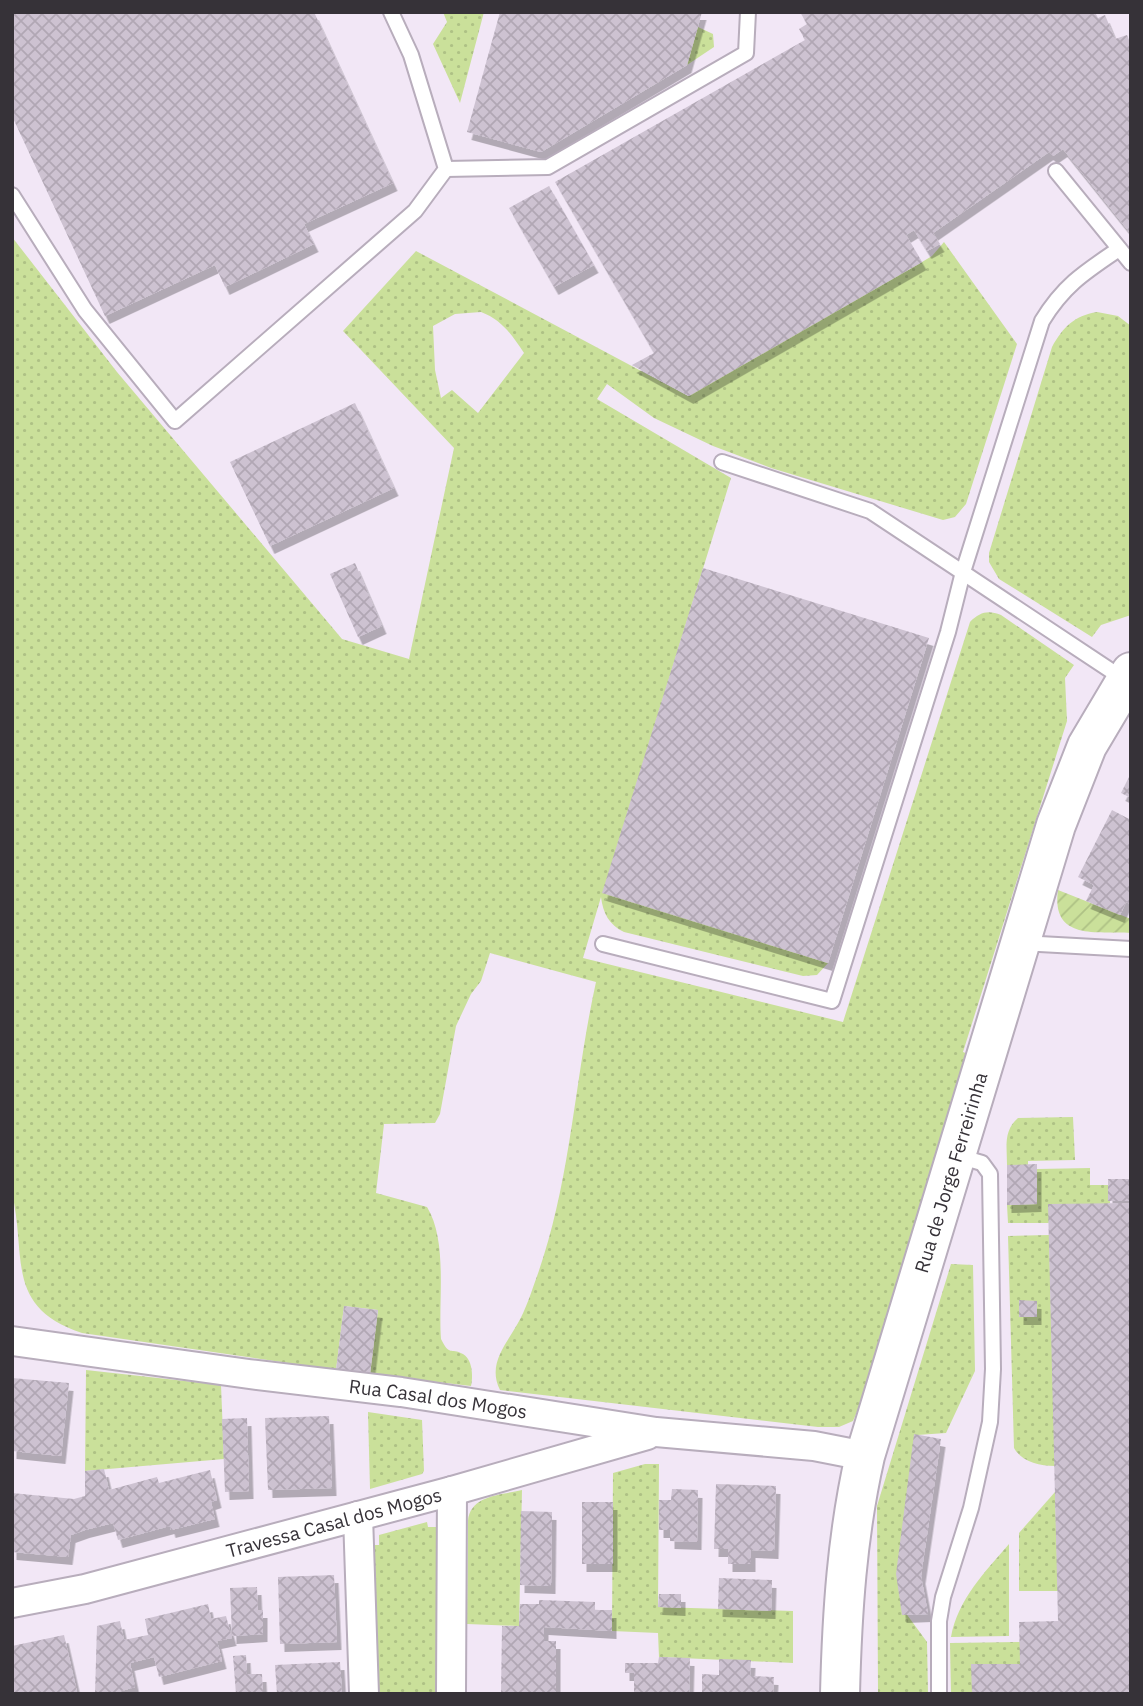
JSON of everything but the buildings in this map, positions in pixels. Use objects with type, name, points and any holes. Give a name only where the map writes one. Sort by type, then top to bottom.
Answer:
[{"type":"street","name":"Rua de Jorge Ferreirinha","points":[[839,1694],[842,1613],[849,1537],[866,1456],[1056,825],[1087,746],[1128,676]]},
{"type":"street","name":"Rua Casal dos Mogos","points":[[12,1341],[401,1392],[656,1432],[814,1446],[866,1456]]},
{"type":"street","name":"Travessa Casal dos Mogos","points":[[12,1603],[85,1589],[452,1491],[656,1432]]},
{"type":"street","points":[[451,1694],[452,1491]]},
{"type":"street","points":[[358,1516],[364,1694]]},
{"type":"lane","points":[[391,12],[411,55],[446,169]]},
{"type":"lane","points":[[446,169],[548,167],[746,53],[748,12]]},
{"type":"lane","points":[[12,195],[85,310],[174,421],[415,211],[446,169]]},
{"type":"lane","points":[[1056,171],[1131,263]]},
{"type":"lane","points":[[603,944],[832,1001],[1042,321],[1073,281],[1119,249]]},
{"type":"lane","points":[[722,462],[870,511],[1128,676]]},
{"type":"lane","points":[[1020,943],[1131,948]]},
{"type":"lane","points":[[939,1694],[939,1631],[943,1597],[984,1460],[990,1422],[993,1369],[990,1174],[982,1163],[956,1156]]},
{"type":"green space","points":[[443,12],[484,12],[460,103],[433,44],[447,22]]},
{"type":"green space","points":[[698,27],[713,34],[714,47],[687,65]]},
{"type":"green space","points":[[12,237],[117,372],[342,639],[409,659],[454,448],[343,331],[416,251],[688,396],[932,256],[944,242],[1017,344],[966,504],[955,517],[943,520],[771,468],[713,446],[654,418],[607,384],[597,399],[731,478],[603,892],[828,963],[817,975],[803,976],[624,932],[608,918],[601,897],[583,958],[843,1022],[970,622],[984,613],[1001,615],[1074,665],[1065,678],[1067,721],[963,1052],[968,1054],[853,1421],[839,1427],[818,1427],[500,1390],[497,1363],[528,1301],[548,1243],[557,1206],[596,982],[490,953],[481,981],[471,994],[456,1026],[440,1114],[435,1123],[384,1124],[376,1193],[427,1207],[434,1221],[440,1253],[441,1339],[448,1350],[459,1352],[469,1360],[471,1386],[370,1374],[378,1310],[344,1306],[336,1370],[82,1333],[57,1322],[40,1309],[30,1294],[23,1277],[12,1193]],"holes":[[[481,312],[506,329],[524,353],[478,413],[452,390],[441,398],[435,370],[433,326],[455,314]]]},
{"type":"green space","points":[[1097,312],[1118,316],[1131,326],[1131,615],[1101,625],[1092,637],[999,579],[989,562],[989,553],[1052,347],[1070,324],[1082,316]]},
{"type":"green space","points":[[1058,890],[1131,919],[1131,933],[1091,932],[1069,925],[1062,918],[1058,906]]},
{"type":"green space","points":[[1073,1117],[1075,1160],[1028,1161],[1028,1165],[1007,1165],[1008,1134],[1018,1118]]},
{"type":"green space","points":[[1090,1168],[1090,1185],[1109,1185],[1110,1203],[1048,1223],[1008,1223],[1007,1205],[1037,1204],[1037,1169]]},
{"type":"green space","points":[[1049,1235],[1055,1466],[1032,1462],[1022,1457],[1014,1448],[1008,1236]]},
{"type":"green space","points":[[951,1264],[973,1265],[975,1371],[946,1433],[917,1435],[905,1612],[927,1642],[928,1694],[878,1694],[877,1506]]},
{"type":"green space","points":[[86,1370],[221,1385],[224,1459],[85,1471]]},
{"type":"green space","points":[[368,1412],[422,1420],[422,1474],[370,1489]]},
{"type":"green space","points":[[645,1464],[659,1464],[658,1607],[793,1611],[793,1663],[659,1657],[658,1633],[612,1631],[613,1473]]},
{"type":"green space","points":[[522,1490],[519,1626],[467,1624],[470,1512],[480,1501]]},
{"type":"green space","points":[[1055,1492],[1058,1591],[1019,1591],[1019,1533]]},
{"type":"green space","points":[[427,1522],[428,1527],[437,1527],[437,1694],[378,1694],[372,1545],[379,1545],[379,1535]]},
{"type":"green space","points":[[1009,1544],[1009,1636],[951,1637],[966,1598]]},
{"type":"green space","points":[[1020,1642],[1020,1664],[972,1664],[972,1694],[951,1694],[950,1643]]}]
